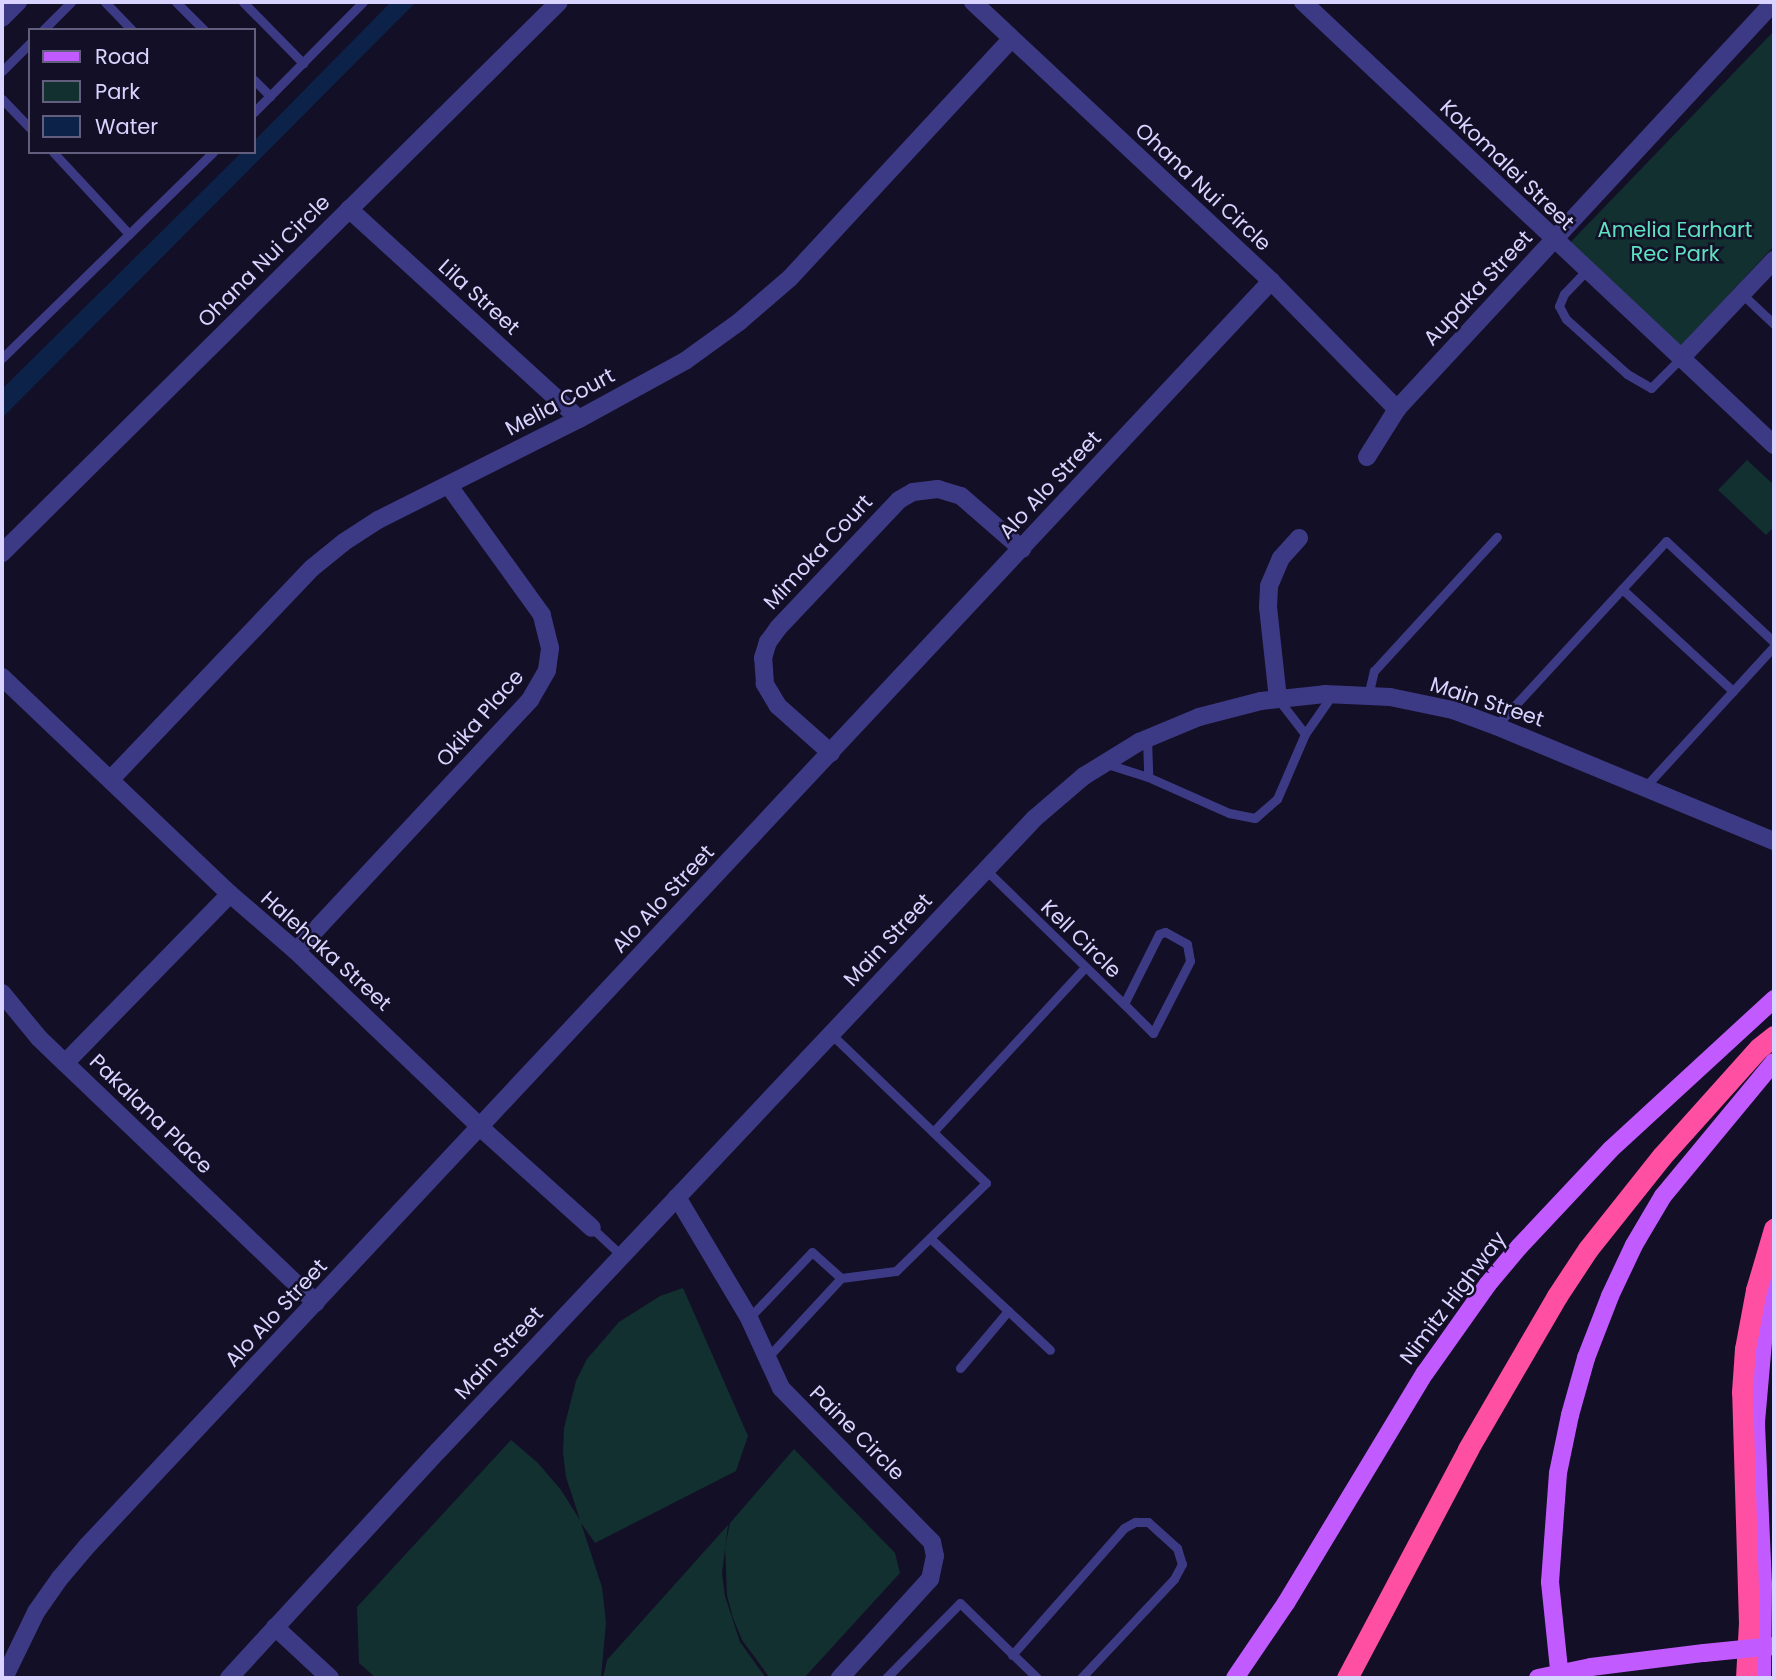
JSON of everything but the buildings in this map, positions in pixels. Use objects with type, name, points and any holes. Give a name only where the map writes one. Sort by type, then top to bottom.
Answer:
[{"type":"highway","points":[[1347,1678],[1468,1449],[1557,1296],[1588,1249],[1662,1156],[1759,1048],[1774,1036]]},
{"type":"highway","points":[[1746,1678],[1749,1623],[1742,1392],[1745,1349],[1756,1290],[1774,1229]]},
{"type":"main road","name":"Nimitz Highway","points":[[1235,1678],[1286,1603],[1425,1373],[1488,1284],[1610,1150],[1774,999]]},
{"type":"main road","points":[[1560,1678],[1550,1582],[1558,1473],[1567,1427],[1586,1358],[1610,1296],[1634,1245],[1663,1196],[1774,1062]]},
{"type":"main road","points":[[1762,1678],[1764,1612],[1756,1422],[1762,1322],[1774,1238]]},
{"type":"main road","points":[[1538,1678],[1591,1667],[1774,1646]]},
{"type":"street","points":[[2,18],[18,2]]},
{"type":"street","name":"Ohana Nui Circle","points":[[2,553],[559,2]]},
{"type":"street","name":"Ohana Nui Circle","points":[[973,2],[1271,281],[1397,409]]},
{"type":"street","name":"Kokomalei Street","points":[[1303,2],[1774,445]]},
{"type":"street","name":"Aupaka Street","points":[[1367,457],[1397,409],[1774,2]]},
{"type":"street","name":"Melia Court","points":[[111,779],[312,568],[344,542],[379,520],[579,419],[685,361],[760,305],[790,278],[1011,39]]},
{"type":"street","name":"Lila Street","points":[[349,209],[579,419]]},
{"type":"street","points":[[1682,357],[1774,260]]},
{"type":"street","name":"Alo Alo Street","points":[[4,1678],[36,1612],[87,1546],[1271,281]]},
{"type":"street","name":"Okika Place","points":[[296,951],[530,700],[547,670],[550,648],[542,615],[449,486]]},
{"type":"street","name":"Mimoka Court","points":[[831,753],[778,706],[768,692],[763,675],[763,658],[768,642],[778,628],[899,500],[913,492],[938,489],[961,496],[1022,549]]},
{"type":"street","points":[[1278,699],[1268,607],[1269,586],[1281,558],[1299,538]]},
{"type":"street","name":"Halehaka Street","points":[[2,677],[229,894],[296,951],[481,1128],[592,1228]]},
{"type":"street","name":"Main Street","points":[[229,1678],[985,869],[1035,818],[1084,776],[1147,739],[1199,717],[1278,699],[1332,695],[1390,697],[1453,710],[1496,726],[1774,841]]},
{"type":"street","name":"Pakalana Place","points":[[229,894],[65,1063],[316,1303]]},
{"type":"street","points":[[2,993],[39,1038],[65,1063]]},
{"type":"street","name":"Paine Circle","points":[[677,1197],[749,1318],[781,1388],[932,1542],[935,1556],[930,1579],[840,1678]]},
{"type":"street","points":[[275,1627],[330,1678]]},
{"type":"lane","points":[[45,28],[71,2]]},
{"type":"lane","points":[[106,2],[130,28]]},
{"type":"lane","points":[[176,2],[202,28]]},
{"type":"lane","points":[[243,2],[303,63]]},
{"type":"lane","points":[[256,110],[363,2]]},
{"type":"lane","points":[[2,71],[28,45]]},
{"type":"lane","points":[[256,82],[270,96]]},
{"type":"lane","points":[[2,99],[28,126]]},
{"type":"lane","points":[[54,154],[130,234]]},
{"type":"lane","points":[[2,358],[211,154]]},
{"type":"lane","points":[[1586,271],[1564,294],[1559,306],[1566,319],[1617,365],[1640,384],[1651,388],[1682,357]]},
{"type":"lane","points":[[1742,294],[1774,324]]},
{"type":"lane","points":[[1368,696],[1374,671],[1497,537]]},
{"type":"lane","points":[[1496,726],[1666,541],[1774,644],[1645,787]]},
{"type":"lane","points":[[1622,589],[1733,691]]},
{"type":"lane","points":[[1105,763],[1148,777],[1229,813],[1255,818],[1277,799],[1305,734],[1332,695]]},
{"type":"lane","points":[[1278,699],[1305,734]]},
{"type":"lane","points":[[1147,739],[1148,777]]},
{"type":"lane","name":"Kell Circle","points":[[985,869],[1153,1033],[1190,961],[1187,944],[1165,932],[1159,934],[1124,1004]]},
{"type":"lane","points":[[933,1132],[1086,967]]},
{"type":"lane","points":[[767,1358],[841,1278],[896,1271],[986,1183],[831,1034]]},
{"type":"lane","name":"Halehaka Street","points":[[592,1228],[622,1256]]},
{"type":"lane","points":[[930,1238],[1050,1350]]},
{"type":"lane","points":[[749,1318],[812,1252],[841,1278]]},
{"type":"lane","points":[[960,1368],[1008,1311]]},
{"type":"lane","points":[[1012,1655],[1124,1528],[1135,1522],[1148,1522],[1177,1548],[1182,1564],[1174,1578],[1081,1678]]},
{"type":"lane","points":[[886,1678],[960,1603],[1037,1678]]},
{"type":"green space","name":"Amelia Earhart Rec Park","points":[[1774,31],[1774,246],[1680,347],[1564,249]]},
{"type":"green space","points":[[1747,460],[1774,485],[1774,527],[1766,535],[1718,490]]},
{"type":"green space","points":[[683,1288],[748,1436],[736,1471],[595,1543],[581,1523],[602,1587],[606,1622],[601,1678],[376,1678],[359,1663],[357,1607],[511,1440],[538,1463],[561,1490],[580,1520],[566,1477],[563,1452],[564,1428],[576,1381],[587,1359],[619,1322],[660,1296]]},
{"type":"green space","points":[[794,1449],[895,1553],[900,1573],[804,1678],[770,1678],[742,1640],[733,1618],[727,1595],[725,1547],[730,1523]]},
{"type":"green space","points":[[728,1525],[722,1573],[725,1596],[740,1642],[766,1678],[603,1678],[607,1660]]},
{"type":"water","points":[[391,2],[416,2],[2,418],[2,389],[240,154],[256,154],[256,139]]}]
